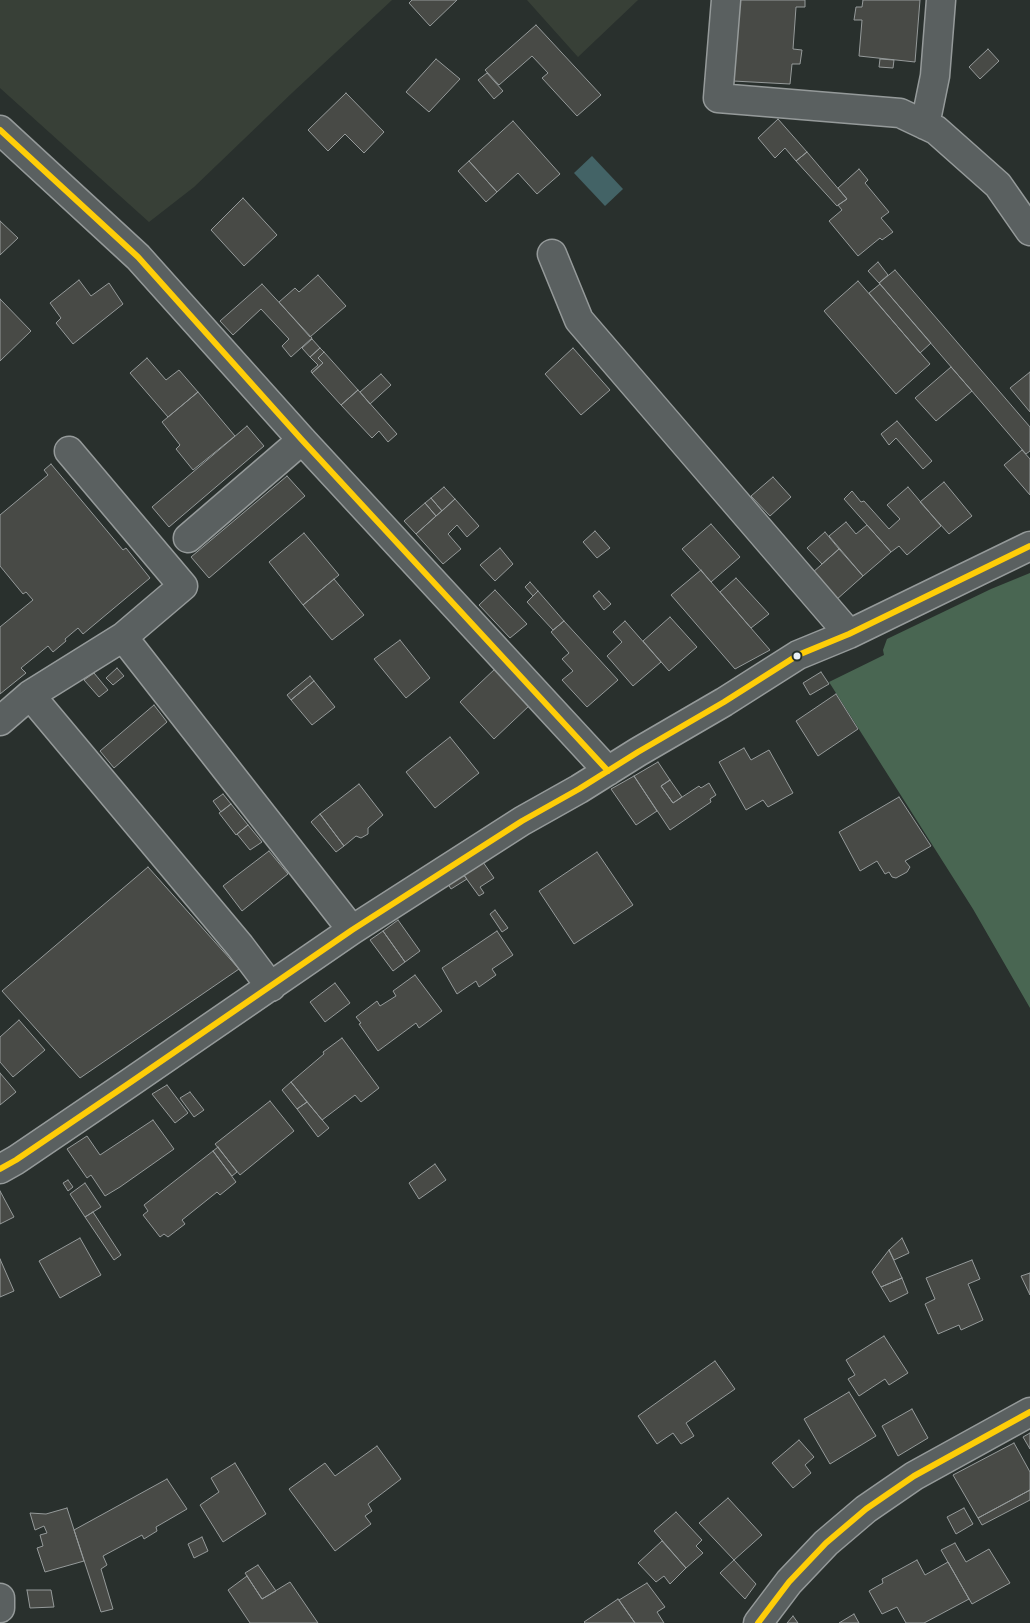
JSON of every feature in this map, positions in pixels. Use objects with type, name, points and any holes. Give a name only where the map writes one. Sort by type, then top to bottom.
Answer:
[{"type":"street","points":[[726,0],[718,98],[900,113],[936,130],[998,186],[1030,231]]},
{"type":"street","points":[[925,125],[935,76],[941,0]]},
{"type":"street","points":[[0,130],[138,257],[302,440],[608,771]]},
{"type":"street","points":[[552,254],[579,320],[849,634]]},
{"type":"street","points":[[188,538],[302,440]]},
{"type":"street","points":[[0,721],[30,695],[123,637],[183,586],[69,451]]},
{"type":"street","points":[[0,1169],[120,1090],[352,930],[522,821],[724,702],[798,655],[849,634],[1030,546]]},
{"type":"street","points":[[123,637],[352,930]]},
{"type":"street","points":[[30,695],[240,946],[271,987]]},
{"type":"street","points":[[758,1623],[789,1582],[826,1543],[866,1509],[914,1476],[1030,1412]]},
{"type":"street","points":[[0,1598],[0,1608]]},
{"type":"shaded area","points":[[0,0],[392,0],[194,187],[149,222],[0,88]]},
{"type":"shaded area","points":[[527,0],[638,0],[578,57]]},
{"type":"green space","points":[[1030,573],[1030,1008],[973,909],[829,682],[884,655],[883,650],[887,639],[991,589]]},
{"type":"water","points":[[592,156],[623,189],[605,206],[574,173]]},
{"type":"building","points":[[412,0],[457,0],[430,26],[409,3]]},
{"type":"building","points":[[738,0],[805,0],[805,7],[796,7],[793,49],[802,50],[800,64],[792,64],[790,84],[733,81]]},
{"type":"building","points":[[863,0],[920,0],[915,62],[859,56],[862,20],[854,20],[856,7],[862,7]]},
{"type":"building","points":[[536,25],[601,95],[577,116],[542,78],[548,73],[532,56],[499,85],[485,70]]},
{"type":"building","points":[[988,49],[999,61],[980,79],[969,67]]},
{"type":"building","points":[[436,59],[460,79],[429,112],[406,92]]},
{"type":"building","points":[[880,59],[894,60],[893,68],[879,67]]},
{"type":"building","points":[[487,73],[503,91],[494,99],[478,80]]},
{"type":"building","points":[[346,93],[384,132],[364,153],[345,134],[328,151],[308,130]]},
{"type":"building","points":[[778,119],[807,152],[796,161],[785,148],[775,158],[758,138]]},
{"type":"building","points":[[513,121],[560,174],[537,194],[518,173],[497,192],[469,161]]},
{"type":"building","points":[[807,152],[847,199],[837,206],[796,161]]},
{"type":"building","points":[[469,161],[497,192],[486,202],[458,171]]},
{"type":"building","points":[[859,169],[868,180],[865,183],[889,212],[881,218],[893,232],[882,240],[880,238],[858,256],[829,221],[842,210],[838,205],[847,199],[838,188]]},
{"type":"building","points":[[243,198],[277,235],[244,266],[211,230]]},
{"type":"building","points":[[0,221],[18,238],[0,255]]},
{"type":"building","points":[[878,262],[888,275],[879,283],[868,271]]},
{"type":"building","points":[[895,270],[1030,427],[1030,451],[1026,454],[879,283]]},
{"type":"building","points":[[318,275],[346,306],[310,337],[279,302],[295,288],[299,292]]},
{"type":"building","points":[[79,280],[91,296],[109,283],[123,304],[73,344],[56,323],[61,318],[50,303]]},
{"type":"building","points":[[858,281],[930,364],[896,394],[824,311]]},
{"type":"building","points":[[262,284],[312,338],[291,357],[282,346],[289,339],[261,309],[233,335],[220,321]]},
{"type":"building","points":[[880,284],[931,343],[920,353],[869,293]]},
{"type":"building","points":[[0,299],[31,331],[0,361]]},
{"type":"building","points":[[312,339],[320,348],[310,357],[302,348]]},
{"type":"building","points":[[320,348],[324,352],[318,358],[323,363],[312,373],[311,371],[318,365],[310,357]]},
{"type":"building","points":[[573,348],[610,390],[581,415],[545,374]]},
{"type":"building","points":[[324,352],[358,390],[341,405],[312,373],[323,363],[318,358]]},
{"type":"building","points":[[147,358],[166,380],[179,370],[198,392],[168,417],[130,373]]},
{"type":"building","points":[[951,367],[972,391],[936,421],[915,398]]},
{"type":"building","points":[[1030,372],[1030,412],[1010,388]]},
{"type":"building","points":[[381,374],[391,385],[370,404],[360,392]]},
{"type":"building","points":[[358,390],[397,434],[388,442],[379,431],[372,438],[341,405]]},
{"type":"building","points":[[198,392],[235,436],[193,470],[176,449],[180,445],[162,422]]},
{"type":"building","points":[[897,421],[932,461],[923,469],[896,438],[889,445],[881,434]]},
{"type":"building","points":[[247,426],[264,446],[169,527],[152,507]]},
{"type":"building","points":[[1022,450],[1030,459],[1030,495],[1004,465]]},
{"type":"building","points":[[51,464],[123,550],[126,548],[150,578],[83,634],[78,628],[53,652],[48,646],[21,668],[26,673],[0,694],[0,627],[33,600],[26,592],[23,594],[0,566],[0,515],[48,475],[44,470]]},
{"type":"building","points":[[287,476],[305,496],[209,578],[191,557]]},
{"type":"building","points":[[773,477],[791,497],[770,516],[751,496]]},
{"type":"building","points":[[944,482],[972,516],[949,534],[920,502]]},
{"type":"building","points":[[444,487],[455,499],[442,511],[431,498]]},
{"type":"building","points":[[908,487],[941,526],[907,555],[899,546],[891,552],[844,499],[852,491],[861,502],[864,501],[889,529],[900,519],[887,505]]},
{"type":"building","points":[[431,498],[442,511],[436,516],[425,503]]},
{"type":"building","points":[[455,499],[479,526],[467,537],[457,525],[448,534],[461,549],[443,564],[416,534]]},
{"type":"building","points":[[425,503],[436,516],[416,534],[404,521]]},
{"type":"building","points":[[846,522],[856,534],[867,525],[891,552],[863,576],[829,536]]},
{"type":"building","points":[[711,524],[740,557],[711,582],[682,549]]},
{"type":"building","points":[[595,531],[610,548],[597,558],[583,542]]},
{"type":"building","points":[[825,532],[839,549],[822,564],[807,548]]},
{"type":"building","points":[[304,533],[339,575],[303,605],[269,562]]},
{"type":"building","points":[[500,548],[513,564],[495,581],[480,565]]},
{"type":"building","points":[[839,549],[863,576],[836,600],[812,573]]},
{"type":"building","points":[[701,570],[770,650],[735,669],[671,595]]},
{"type":"building","points":[[736,578],[769,614],[751,628],[720,592]]},
{"type":"building","points":[[334,579],[364,615],[332,640],[303,605]]},
{"type":"building","points":[[530,582],[538,591],[533,596],[525,587]]},
{"type":"building","points":[[495,590],[527,624],[510,638],[479,605]]},
{"type":"building","points":[[538,591],[564,621],[553,630],[527,602]]},
{"type":"building","points":[[599,591],[611,604],[604,610],[593,596]]},
{"type":"building","points":[[670,617],[697,647],[669,671],[643,641]]},
{"type":"building","points":[[564,621],[618,680],[587,707],[562,680],[573,671],[562,659],[569,653],[551,632]]},
{"type":"building","points":[[625,621],[661,662],[633,686],[607,656],[622,642],[613,632]]},
{"type":"building","points":[[400,640],[430,678],[406,698],[374,659]]},
{"type":"building","points":[[117,668],[124,676],[113,685],[106,678]]},
{"type":"building","points":[[496,668],[530,705],[494,739],[460,702]]},
{"type":"building","points":[[821,672],[829,684],[810,695],[803,683]]},
{"type":"building","points":[[94,673],[108,690],[99,697],[84,680]]},
{"type":"building","points":[[310,676],[314,681],[291,700],[287,695]]},
{"type":"building","points":[[314,681],[335,707],[312,725],[291,700]]},
{"type":"building","points":[[836,694],[858,729],[818,756],[796,721]]},
{"type":"building","points":[[154,705],[167,722],[114,768],[100,751]]},
{"type":"building","points":[[450,737],[479,773],[435,808],[406,772]]},
{"type":"building","points":[[744,748],[751,760],[769,750],[793,793],[768,807],[763,800],[746,810],[719,762]]},
{"type":"building","points":[[658,762],[670,780],[661,786],[673,803],[699,786],[701,788],[709,783],[716,795],[710,799],[711,802],[670,830],[634,776]]},
{"type":"building","points":[[634,776],[657,811],[636,825],[611,789]]},
{"type":"building","points":[[670,780],[682,797],[673,803],[661,786]]},
{"type":"building","points":[[359,784],[383,815],[368,828],[368,834],[361,838],[356,836],[344,846],[320,814]]},
{"type":"building","points":[[223,794],[231,804],[221,812],[213,801]]},
{"type":"building","points":[[899,797],[931,846],[905,861],[910,867],[907,872],[896,878],[892,877],[889,872],[885,874],[877,861],[860,871],[839,832]]},
{"type":"building","points":[[231,804],[248,825],[236,835],[219,813]]},
{"type":"building","points":[[320,814],[344,846],[336,852],[311,822]]},
{"type":"building","points":[[248,825],[262,842],[250,850],[237,834]]},
{"type":"building","points":[[269,851],[288,874],[242,911],[223,886]]},
{"type":"building","points":[[597,852],[633,905],[574,944],[539,891]]},
{"type":"building","points":[[483,862],[494,878],[480,887],[484,893],[479,896],[463,874]]},
{"type":"building","points":[[148,867],[239,969],[80,1078],[2,991]]},
{"type":"building","points":[[463,874],[467,879],[451,889],[448,884]]},
{"type":"building","points":[[495,910],[508,928],[502,932],[490,914]]},
{"type":"building","points":[[398,920],[420,951],[405,962],[383,931]]},
{"type":"building","points":[[383,931],[405,962],[393,971],[370,940]]},
{"type":"building","points":[[497,931],[513,955],[492,969],[496,975],[479,987],[476,981],[457,994],[442,968]]},
{"type":"building","points":[[415,975],[442,1011],[419,1028],[416,1023],[378,1051],[356,1017],[377,1001],[380,1006],[396,996],[393,991]]},
{"type":"building","points":[[335,983],[350,1003],[325,1022],[310,1002]]},
{"type":"building","points":[[19,1020],[45,1050],[13,1077],[0,1062],[0,1037]]},
{"type":"building","points":[[342,1038],[379,1088],[361,1102],[355,1095],[322,1120],[291,1082],[324,1054],[323,1052]]},
{"type":"building","points":[[0,1073],[16,1092],[0,1105]]},
{"type":"building","points":[[291,1082],[307,1102],[297,1109],[282,1090]]},
{"type":"building","points":[[167,1085],[188,1113],[175,1123],[152,1094]]},
{"type":"building","points":[[190,1092],[204,1110],[194,1117],[180,1098]]},
{"type":"building","points":[[270,1101],[294,1131],[240,1175],[215,1144]]},
{"type":"building","points":[[307,1102],[329,1128],[318,1137],[297,1109]]},
{"type":"building","points":[[153,1120],[174,1149],[105,1196],[91,1175],[87,1178],[67,1149],[87,1136],[100,1155]]},
{"type":"building","points":[[218,1147],[237,1172],[232,1176],[213,1151]]},
{"type":"building","points":[[213,1151],[236,1182],[220,1195],[217,1192],[182,1220],[185,1224],[168,1237],[164,1234],[160,1237],[143,1215],[148,1211],[144,1205]]},
{"type":"building","points":[[435,1164],[446,1180],[419,1199],[409,1183]]},
{"type":"building","points":[[68,1180],[73,1187],[68,1191],[63,1183]]},
{"type":"building","points":[[85,1183],[101,1207],[85,1217],[70,1194]]},
{"type":"building","points":[[0,1191],[14,1217],[0,1224]]},
{"type":"building","points":[[93,1212],[121,1255],[114,1260],[85,1217]]},
{"type":"building","points":[[80,1238],[101,1275],[60,1298],[39,1261]]},
{"type":"building","points":[[902,1238],[909,1253],[894,1260],[889,1250]]},
{"type":"building","points":[[889,1250],[902,1278],[881,1287],[872,1272]]},
{"type":"building","points":[[0,1259],[14,1291],[0,1297]]},
{"type":"building","points":[[972,1260],[980,1279],[968,1284],[983,1320],[961,1330],[959,1325],[938,1334],[925,1304],[935,1299],[926,1278]]},
{"type":"building","points":[[1030,1273],[1030,1295],[1021,1276]]},
{"type":"building","points":[[902,1278],[908,1293],[890,1302],[881,1287]]},
{"type":"building","points":[[884,1336],[908,1373],[889,1385],[885,1379],[859,1396],[848,1379],[855,1375],[846,1360]]},
{"type":"building","points":[[715,1361],[735,1389],[686,1423],[694,1436],[681,1444],[673,1433],[657,1444],[638,1416]]},
{"type":"building","points":[[849,1392],[876,1436],[830,1464],[804,1419]]},
{"type":"building","points":[[912,1409],[928,1438],[898,1456],[882,1426]]},
{"type":"building","points":[[1030,1433],[1030,1449],[1023,1437]]},
{"type":"building","points":[[799,1440],[814,1457],[805,1465],[811,1473],[793,1488],[772,1463]]},
{"type":"building","points":[[1014,1443],[1030,1472],[1030,1490],[978,1518],[953,1475]]},
{"type":"building","points":[[377,1446],[401,1479],[368,1504],[372,1511],[365,1516],[371,1524],[335,1551],[289,1489],[325,1463],[335,1476]]},
{"type":"building","points":[[235,1463],[266,1514],[223,1542],[200,1505],[219,1492],[211,1478]]},
{"type":"building","points":[[167,1479],[187,1509],[156,1527],[157,1531],[144,1539],[142,1535],[103,1556],[107,1565],[101,1569],[113,1609],[101,1612],[74,1530]]},
{"type":"building","points":[[1030,1490],[1030,1500],[982,1525],[978,1518]]},
{"type":"building","points":[[728,1498],[762,1535],[734,1560],[699,1523]]},
{"type":"building","points":[[67,1508],[84,1561],[45,1572],[37,1548],[43,1546],[40,1535],[47,1533],[44,1526],[35,1530],[30,1513],[46,1514]]},
{"type":"building","points":[[964,1508],[973,1524],[956,1534],[947,1517]]},
{"type":"building","points":[[676,1512],[702,1540],[696,1546],[703,1553],[686,1568],[654,1531]]},
{"type":"building","points":[[202,1537],[208,1551],[194,1558],[188,1544]]},
{"type":"building","points":[[662,1541],[686,1568],[670,1584],[664,1576],[656,1582],[638,1563]]},
{"type":"building","points":[[955,1543],[966,1562],[989,1549],[1010,1583],[972,1604],[941,1550]]},
{"type":"building","points":[[734,1560],[756,1584],[745,1599],[720,1573]]},
{"type":"building","points":[[917,1560],[925,1575],[948,1562],[969,1599],[924,1623],[906,1623],[897,1607],[882,1614],[869,1591],[883,1583],[882,1579]]},
{"type":"building","points":[[258,1565],[276,1591],[262,1599],[245,1573]]},
{"type":"building","points":[[247,1576],[262,1599],[290,1582],[318,1623],[250,1623],[228,1590]]},
{"type":"building","points":[[647,1583],[665,1607],[657,1612],[664,1623],[635,1623],[619,1600]]},
{"type":"building","points":[[27,1590],[51,1590],[54,1607],[30,1608]]},
{"type":"building","points":[[618,1599],[635,1623],[584,1622]]},
{"type":"building","points":[[854,1614],[859,1623],[839,1623]]},
{"type":"building","points":[[793,1616],[798,1623],[787,1623]]},
{"type":"transit line","points":[[0,130],[138,257],[302,440],[608,771]]},
{"type":"transit line","points":[[0,1169],[128,1084],[352,930],[522,821],[724,702],[798,655],[849,634],[1030,546]]},
{"type":"transit line","points":[[758,1623],[789,1582],[826,1543],[866,1509],[914,1476],[1030,1412]]}]
